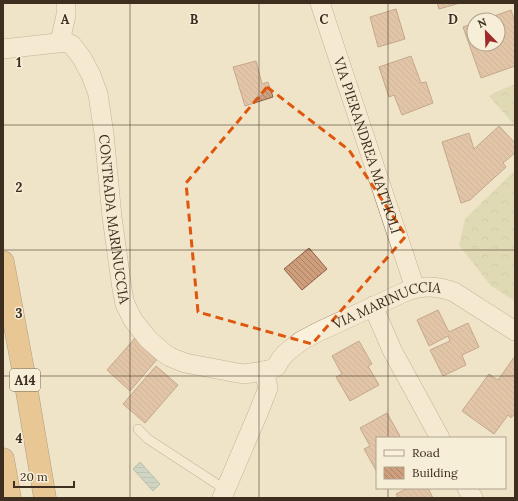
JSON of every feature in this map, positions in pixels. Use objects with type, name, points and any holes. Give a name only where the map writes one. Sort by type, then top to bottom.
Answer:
[{"type":"highway","name":"A14","points":[[3,262],[24,372],[45,498]]},
{"type":"highway","points":[[3,459],[10,498]]},
{"type":"street","points":[[3,49],[60,42],[66,15],[66,3]]},
{"type":"street","name":"VIA PIERANDREA MATTIOLI","points":[[320,3],[415,288]]},
{"type":"street","name":"CONTRADA MARINUCCIA","points":[[60,42],[66,42],[77,50],[87,67],[98,94],[122,289],[125,304],[133,320],[148,339],[164,353],[177,360],[185,363],[244,374],[264,371]]},
{"type":"street","name":"VIA MARINUCCIA","points":[[264,371],[277,366],[286,353],[301,341],[373,306],[415,288],[431,286],[454,292],[515,331]]},
{"type":"street","points":[[373,306],[392,350],[439,437]]},
{"type":"street","points":[[224,494],[268,388],[264,371]]},
{"type":"street","points":[[468,489],[473,498]]},
{"type":"lane","points":[[138,428],[148,439],[224,494]]},
{"type":"highlighted area","points":[[267,87],[349,150],[406,236],[312,344],[198,312],[186,183]]},
{"type":"green space","points":[[515,84],[515,126],[489,96]]},
{"type":"green space","points":[[515,170],[515,301],[491,286],[459,245],[465,219]]},
{"type":"water","points":[[140,462],[160,484],[153,491],[133,469]]},
{"type":"building","points":[[437,3],[460,3],[439,9]]},
{"type":"building","points":[[396,9],[405,39],[378,47],[370,17]]},
{"type":"building","points":[[511,10],[515,22],[515,66],[481,78],[472,52],[506,52],[505,12]]},
{"type":"building","points":[[466,26],[466,36],[463,27]]},
{"type":"building","points":[[411,56],[421,83],[426,82],[433,103],[402,115],[394,95],[389,97],[379,67]]},
{"type":"building","points":[[256,61],[262,84],[268,82],[273,97],[245,106],[233,67]]},
{"type":"building","points":[[499,126],[515,143],[515,153],[503,163],[506,167],[470,200],[461,203],[442,142],[469,133],[474,149]]},
{"type":"building","points":[[309,248],[327,269],[302,290],[284,269]]},
{"type":"building","points":[[438,310],[449,332],[468,323],[479,347],[462,355],[466,365],[443,376],[430,350],[450,341],[448,336],[429,346],[417,320]]},
{"type":"building","points":[[136,337],[159,357],[130,391],[107,370]]},
{"type":"building","points":[[359,341],[372,364],[368,366],[379,385],[350,401],[336,377],[342,374],[332,356]]},
{"type":"building","points":[[515,356],[515,413],[511,418],[508,415],[494,434],[462,411],[489,374],[498,380]]},
{"type":"building","points":[[156,366],[178,385],[145,423],[123,404]]},
{"type":"building","points":[[387,413],[400,436],[376,437],[376,470],[364,449],[370,446],[360,428]]},
{"type":"building","points":[[406,489],[428,489],[433,498],[398,498],[396,494]]}]
